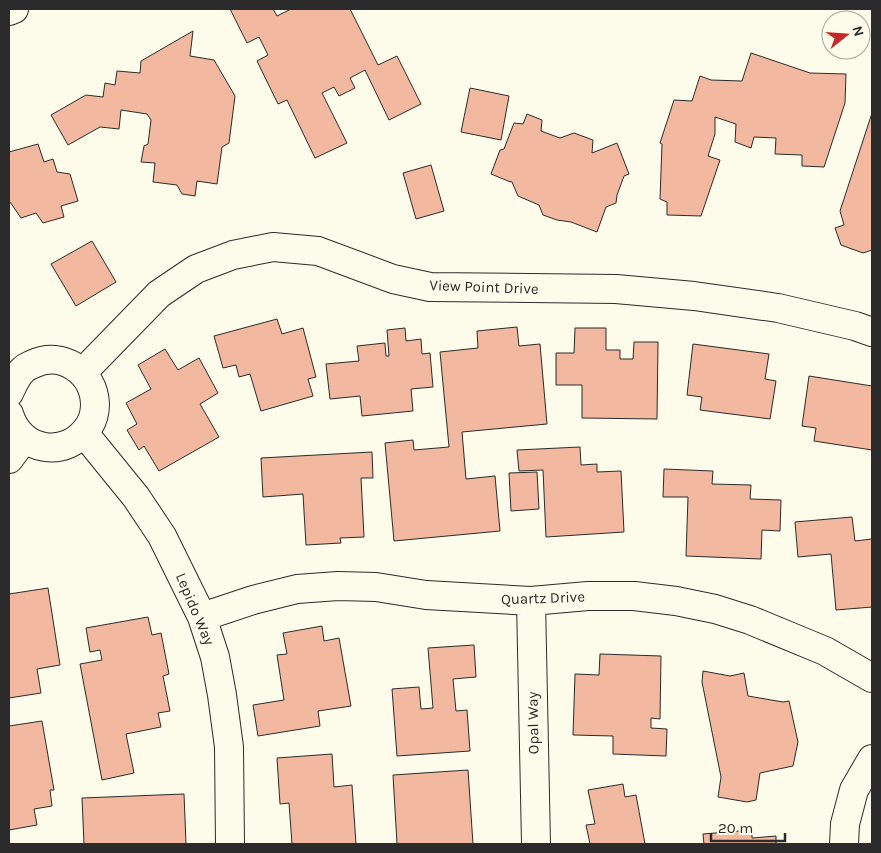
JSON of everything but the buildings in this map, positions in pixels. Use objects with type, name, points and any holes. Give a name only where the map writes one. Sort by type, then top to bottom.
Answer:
[{"type":"street","points":[[9,11],[14,9]]},
{"type":"street","name":"View Point Drive","points":[[82,372],[158,294],[196,269],[233,255],[273,246],[318,251],[393,279],[430,287],[616,290],[694,296],[778,308],[855,326],[872,332]]},
{"type":"street","points":[[9,414],[16,449],[38,446],[53,448],[68,445],[84,433],[92,420],[95,405],[93,390],[82,372],[70,364],[55,360],[40,361],[24,368],[11,379]]},
{"type":"street","name":"Lepido Way","points":[[84,433],[136,498],[162,536],[202,617],[214,656],[229,747],[230,844]]},
{"type":"street","name":"Quartz Drive","points":[[202,617],[253,600],[297,589],[338,586],[376,587],[426,595],[531,601],[588,596],[634,596],[676,601],[714,609],[750,620],[825,651],[872,678]]},
{"type":"street","name":"Opal Way","points":[[531,601],[536,844]]},
{"type":"street","points":[[844,844],[845,824],[854,790],[872,760]]}]
